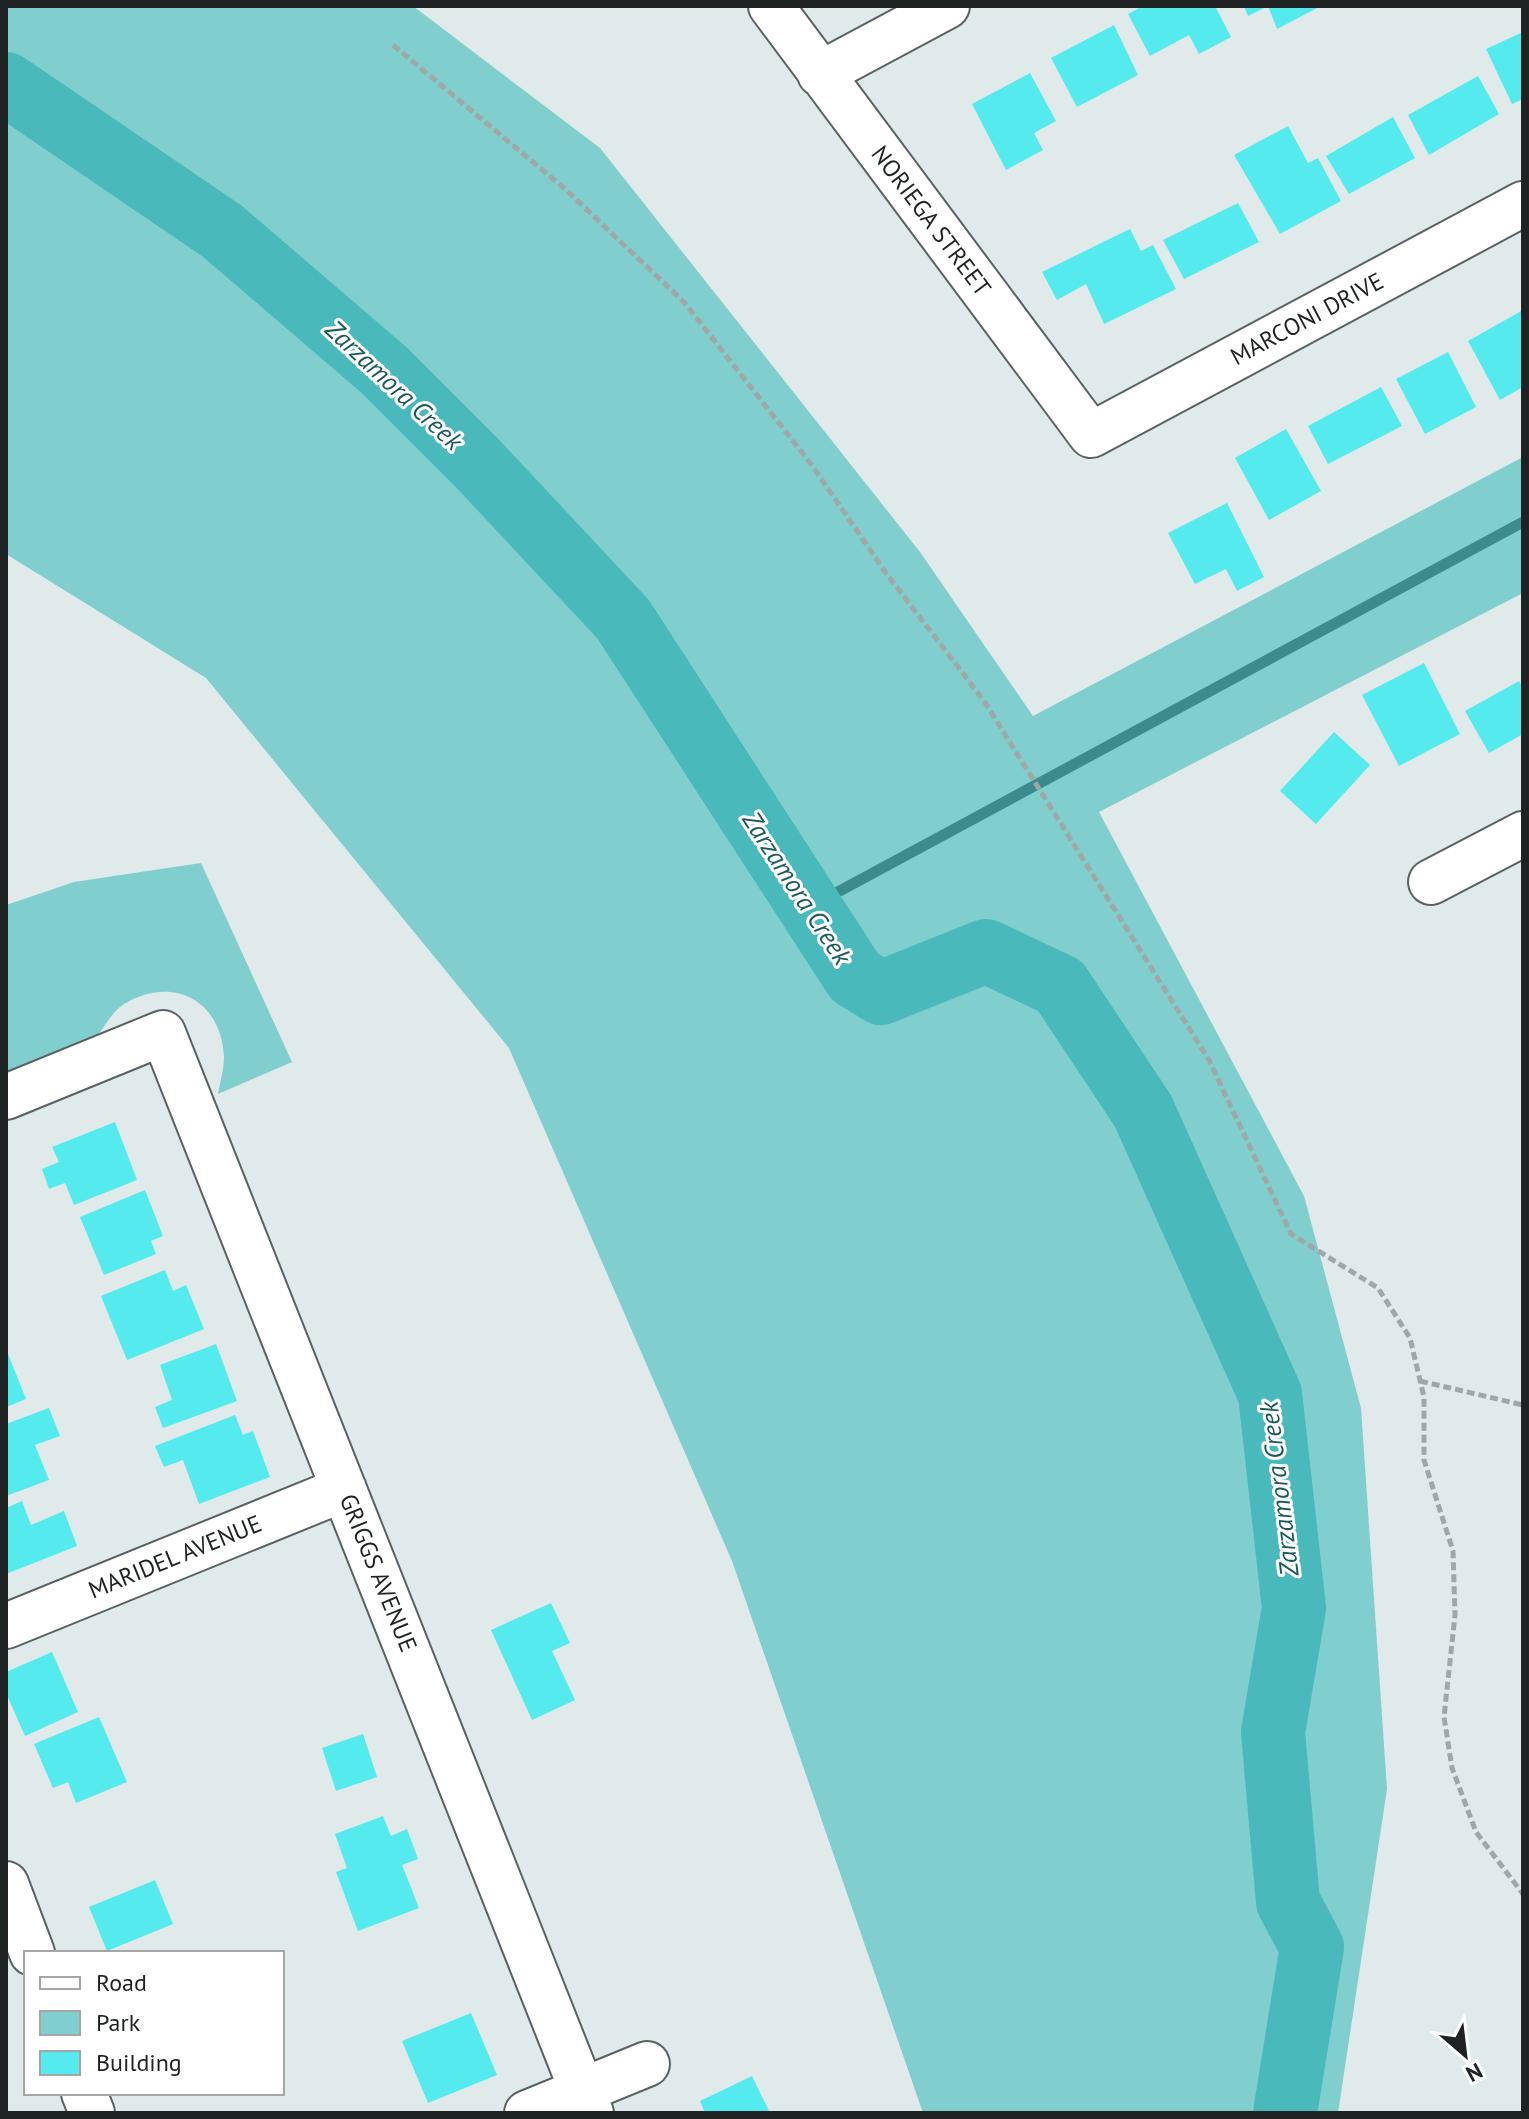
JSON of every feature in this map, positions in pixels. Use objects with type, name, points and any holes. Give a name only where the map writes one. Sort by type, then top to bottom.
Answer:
[{"type":"street","name":"NORIEGA STREET","points":[[771,6],[1091,435]]},
{"type":"street","points":[[820,74],[947,6]]},
{"type":"street","name":"MARCONI DRIVE","points":[[1091,435],[1523,204]]},
{"type":"street","points":[[1431,882],[1523,834]]},
{"type":"street","name":"GRIGGS AVENUE","points":[[6,1097],[163,1033],[587,2102]]},
{"type":"street","name":"MARIDEL AVENUE","points":[[6,1626],[344,1489]]},
{"type":"street","points":[[6,1884],[31,1951]]},
{"type":"street","points":[[527,2113],[587,2102],[647,2064]]},
{"type":"path","points":[[393,45],[564,188],[684,302],[811,464],[886,573],[984,701],[1209,1060],[1291,1234],[1378,1288],[1410,1338],[1420,1381],[1424,1460],[1453,1551],[1455,1615],[1444,1717],[1452,1768],[1476,1832],[1523,1894]]},
{"type":"path","points":[[1420,1381],[1523,1405]]},
{"type":"green space","points":[[6,6],[413,6],[600,148],[920,552],[1033,716],[1523,457],[1523,593],[1099,812],[1304,1196],[1361,1408],[1387,1789],[1338,2113],[923,2113],[732,1561],[509,1048],[206,678],[6,554]]},
{"type":"green space","points":[[201,863],[292,1062],[218,1094],[224,1057],[214,1020],[204,1007],[191,998],[159,992],[124,1004],[87,1045],[6,1078],[6,905],[74,882]]},
{"type":"building","points":[[1143,6],[1215,6],[1231,37],[1199,54],[1189,35],[1150,56],[1128,14]]},
{"type":"building","points":[[1244,6],[1268,6],[1248,16]]},
{"type":"building","points":[[1268,6],[1321,6],[1277,29]]},
{"type":"building","points":[[1114,25],[1138,75],[1077,107],[1051,58]]},
{"type":"building","points":[[1523,32],[1523,99],[1512,104],[1486,49]]},
{"type":"building","points":[[1030,73],[1056,121],[1034,133],[1043,150],[1006,170],[972,104]]},
{"type":"building","points":[[1478,76],[1499,114],[1429,155],[1408,115]]},
{"type":"building","points":[[1393,117],[1415,158],[1349,194],[1326,156]]},
{"type":"building","points":[[1288,126],[1308,163],[1318,158],[1341,201],[1280,234],[1234,155]]},
{"type":"building","points":[[1238,203],[1259,242],[1184,279],[1163,240]]},
{"type":"building","points":[[1130,229],[1141,251],[1153,245],[1176,289],[1104,324],[1086,284],[1057,300],[1042,272]]},
{"type":"building","points":[[1523,310],[1523,387],[1500,400],[1468,341]]},
{"type":"building","points":[[1448,352],[1476,407],[1425,434],[1396,379]]},
{"type":"building","points":[[1381,387],[1402,426],[1328,464],[1308,426]]},
{"type":"building","points":[[1286,429],[1321,491],[1269,520],[1235,458]]},
{"type":"building","points":[[1227,503],[1264,577],[1237,591],[1226,569],[1195,584],[1168,533]]},
{"type":"building","points":[[1424,663],[1460,734],[1399,766],[1362,695]]},
{"type":"building","points":[[1519,681],[1523,688],[1523,734],[1489,753],[1465,711]]},
{"type":"building","points":[[1334,732],[1370,765],[1316,824],[1280,791]]},
{"type":"building","points":[[115,1122],[137,1180],[74,1205],[65,1183],[49,1189],[42,1169],[59,1162],[52,1147]]},
{"type":"building","points":[[145,1190],[163,1236],[151,1241],[156,1254],[104,1275],[80,1217]]},
{"type":"building","points":[[165,1270],[173,1291],[186,1285],[204,1329],[127,1360],[101,1296]]},
{"type":"building","points":[[216,1344],[237,1401],[163,1428],[155,1407],[172,1400],[160,1365]]},
{"type":"building","points":[[6,1349],[26,1399],[6,1407]]},
{"type":"building","points":[[49,1408],[60,1436],[35,1445],[49,1480],[6,1496],[6,1424]]},
{"type":"building","points":[[235,1415],[243,1435],[253,1431],[270,1477],[199,1504],[183,1460],[164,1467],[155,1446]]},
{"type":"building","points":[[22,1501],[31,1525],[64,1511],[77,1546],[6,1574],[6,1508]]},
{"type":"building","points":[[551,1603],[570,1643],[552,1651],[575,1700],[532,1720],[491,1630]]},
{"type":"building","points":[[52,1652],[78,1712],[25,1736],[6,1693],[6,1672]]},
{"type":"building","points":[[99,1717],[127,1782],[76,1803],[68,1782],[53,1788],[34,1744]]},
{"type":"building","points":[[363,1734],[377,1777],[336,1791],[322,1748]]},
{"type":"building","points":[[383,1816],[391,1836],[407,1829],[418,1859],[402,1865],[419,1908],[358,1931],[336,1872],[347,1868],[335,1834]]},
{"type":"building","points":[[155,1880],[173,1924],[107,1951],[89,1907]]},
{"type":"building","points":[[471,2013],[497,2075],[428,2103],[402,2041]]},
{"type":"building","points":[[752,2076],[770,2113],[705,2113],[700,2101]]},
{"type":"waterway","name":"Zarzamora Creek","points":[[6,84],[222,231],[384,370],[478,464],[623,619],[855,977],[881,993],[986,951],[1060,986],[1143,1111],[1270,1394],[1294,1608],[1273,1732],[1288,1902],[1312,1947],[1285,2113]]},
{"type":"waterway","points":[[810,907],[1523,522]]}]
